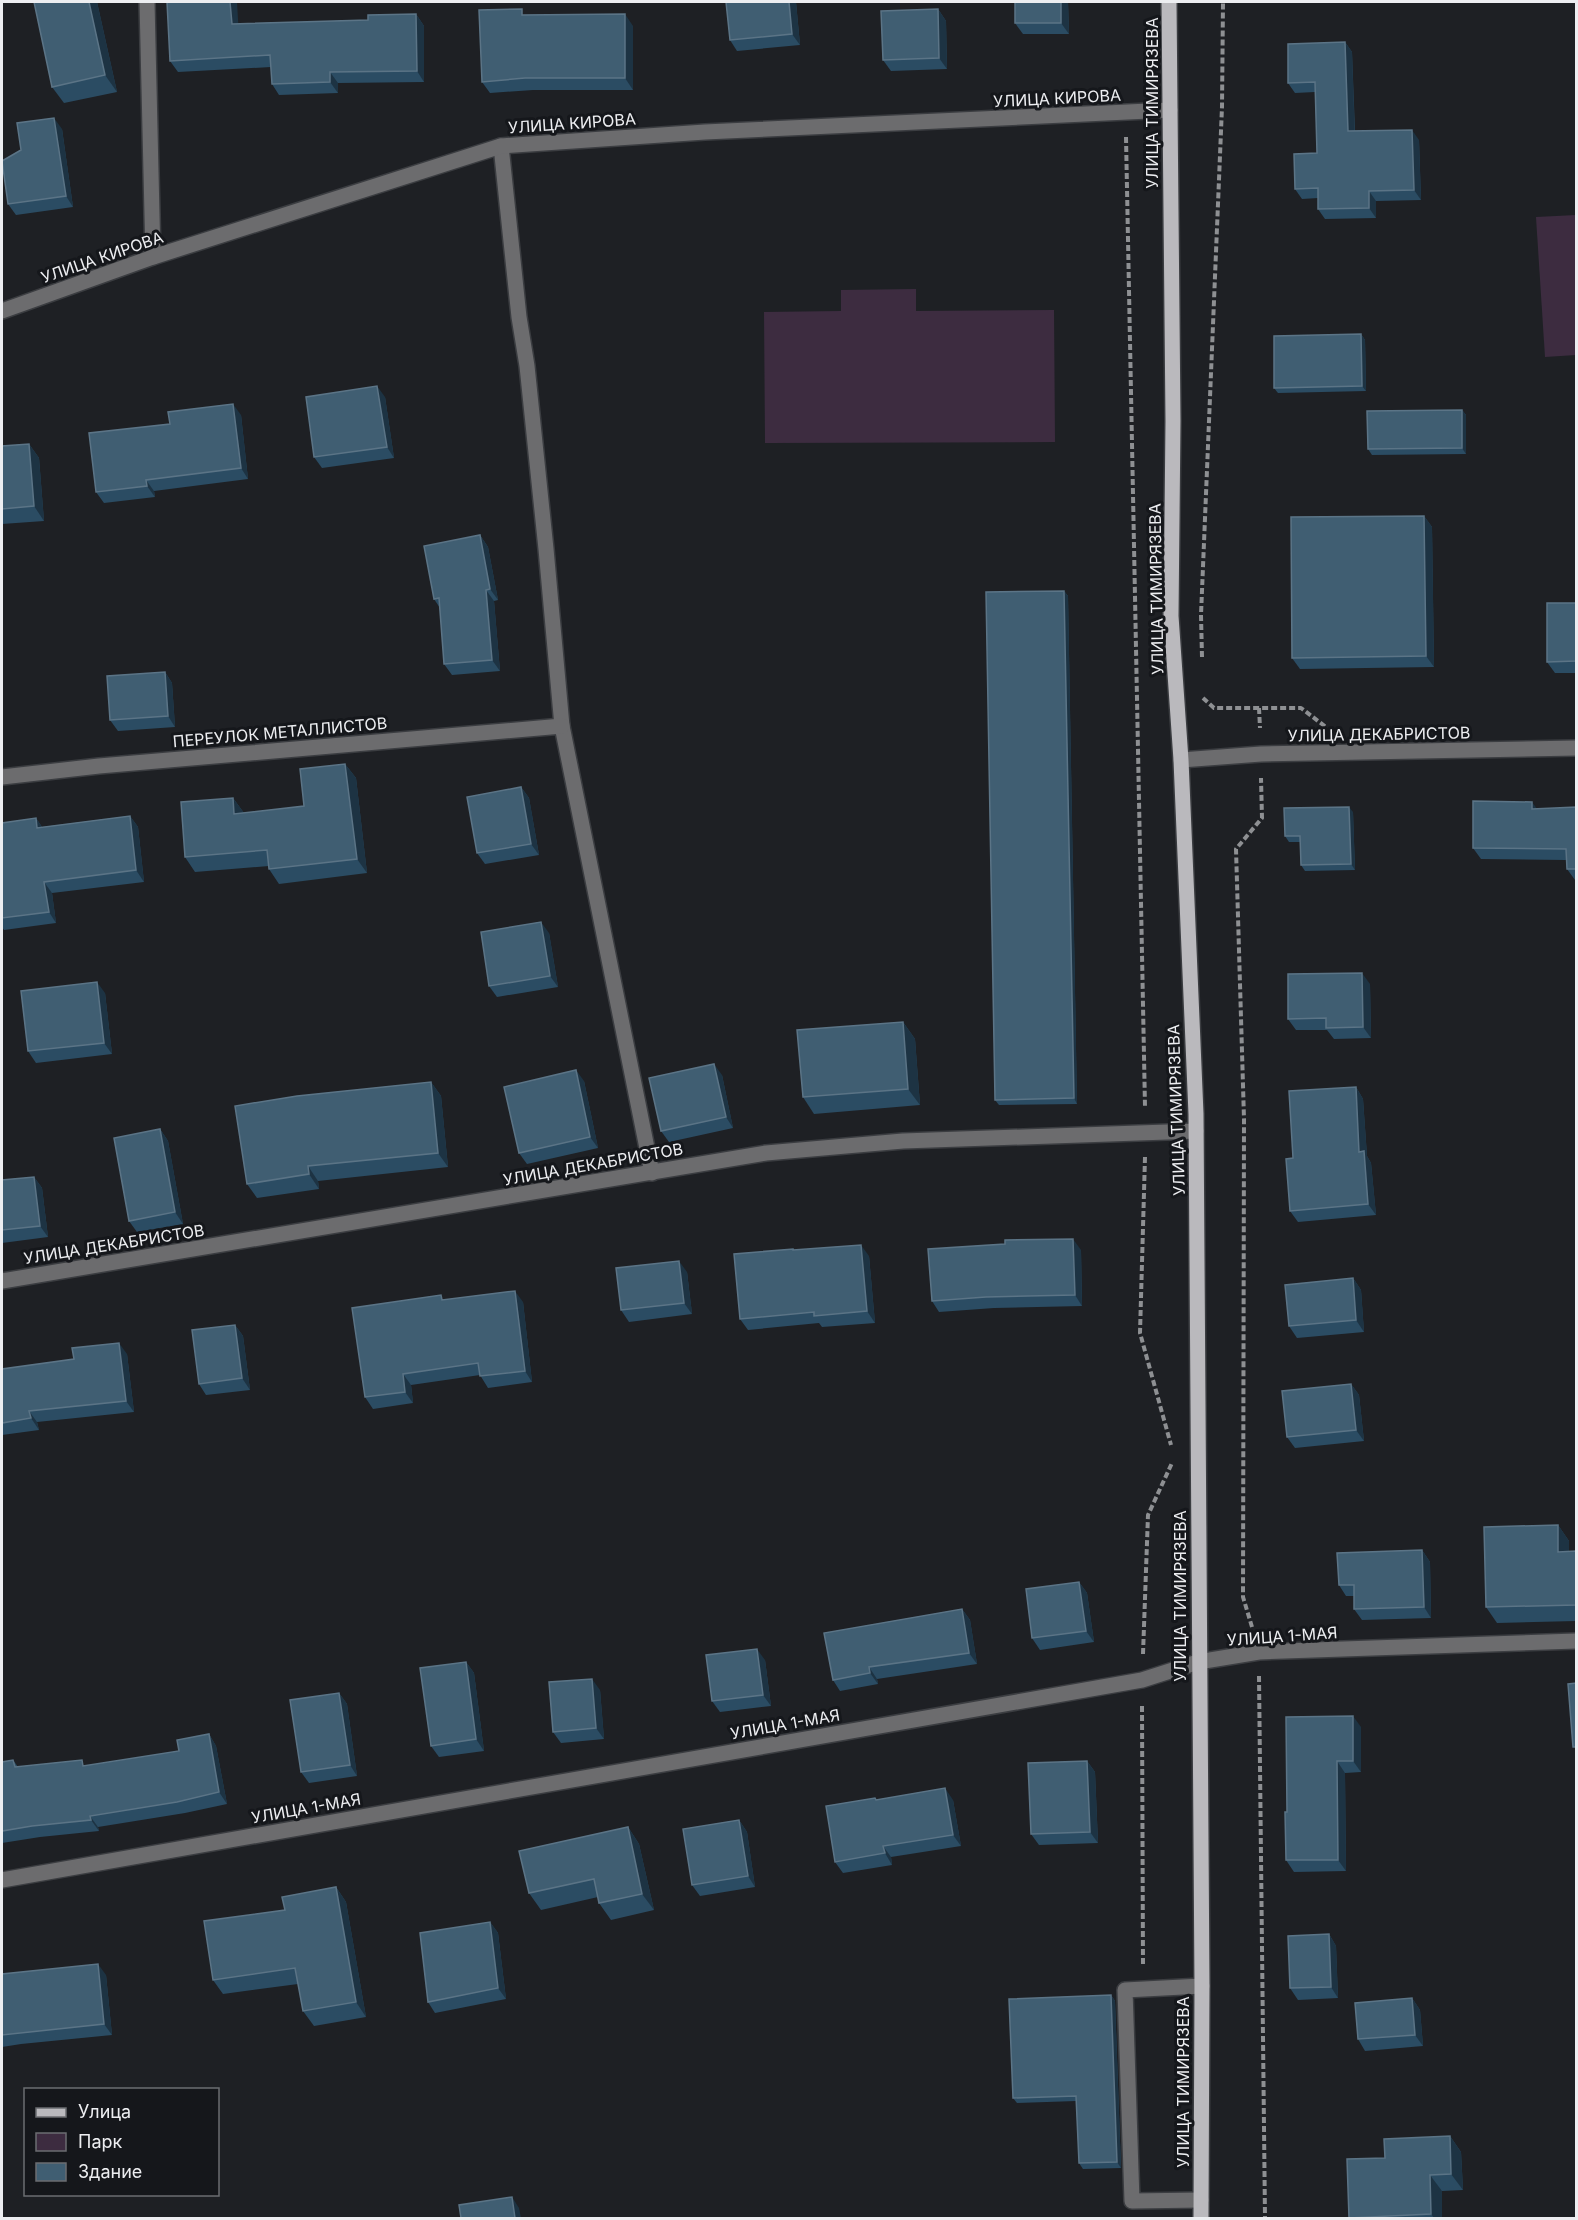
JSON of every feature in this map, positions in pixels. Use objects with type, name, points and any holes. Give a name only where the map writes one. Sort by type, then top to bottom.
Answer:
[{"type":"main road","name":"УЛИЦА ТИМИРЯЗЕВА","points":[[1169,2],[1173,422],[1171,616],[1181,760],[1196,1131],[1202,1986],[1201,2218]]},
{"type":"street","points":[[147,2],[153,257]]},
{"type":"street","name":"УЛИЦА КИРОВА","points":[[2,310],[153,257],[501,146],[705,132],[1170,110]]},
{"type":"street","points":[[501,146],[519,316],[528,377],[562,726],[652,1173]]},
{"type":"street","name":"ПЕРЕУЛОК МЕТАЛЛИСТОВ","points":[[2,777],[99,766],[562,726]]},
{"type":"street","name":"УЛИЦА ДЕКАБРИСТОВ","points":[[1181,760],[1261,754],[1576,748]]},
{"type":"street","name":"УЛИЦА ДЕКАБРИСТОВ","points":[[2,1281],[766,1153],[903,1141],[1196,1131]]},
{"type":"street","name":"УЛИЦА 1-МАЯ","points":[[2,1880],[1142,1680],[1198,1662],[1259,1653],[1576,1641]]},
{"type":"street","points":[[1201,2200],[1132,2201],[1125,1990],[1202,1986]]},
{"type":"path","points":[[1202,662],[1201,615],[1222,107],[1223,2]]},
{"type":"path","points":[[1125,112],[1146,1133],[1140,1334],[1171,1446]]},
{"type":"path","points":[[1203,698],[1214,708],[1301,708],[1329,729]]},
{"type":"path","points":[[1259,708],[1262,818],[1236,849],[1244,1119],[1243,1597],[1259,1653],[1265,2218]]},
{"type":"path","points":[[1143,1989],[1142,1680],[1148,1515],[1174,1457]]},
{"type":"green space","points":[[1576,215],[1576,355],[1545,357],[1536,217]]},
{"type":"green space","points":[[916,289],[916,311],[1054,310],[1055,442],[765,443],[764,312],[841,311],[841,290]]},
{"type":"building","points":[[34,2],[89,2],[105,75],[52,87]]},
{"type":"building","points":[[167,2],[230,2],[232,24],[368,20],[368,15],[416,14],[417,71],[330,72],[330,82],[272,84],[270,55],[170,61]]},
{"type":"building","points":[[726,2],[789,2],[792,34],[730,40]]},
{"type":"building","points":[[1015,2],[1061,2],[1061,23],[1015,23]]},
{"type":"building","points":[[522,9],[522,15],[625,14],[625,78],[525,78],[482,82],[479,10]]},
{"type":"building","points":[[938,9],[939,58],[883,60],[881,11]]},
{"type":"building","points":[[1345,42],[1348,131],[1412,130],[1414,190],[1369,191],[1369,208],[1318,209],[1318,188],[1295,189],[1294,154],[1317,153],[1315,82],[1288,83],[1288,44]]},
{"type":"building","points":[[54,118],[66,196],[8,204],[2,161],[21,150],[17,123]]},
{"type":"building","points":[[1361,334],[1362,386],[1274,388],[1274,336]]},
{"type":"building","points":[[377,386],[387,447],[314,457],[306,397]]},
{"type":"building","points":[[233,404],[241,468],[146,480],[147,486],[96,492],[89,433],[170,424],[168,412]]},
{"type":"building","points":[[1462,410],[1462,448],[1368,449],[1367,411]]},
{"type":"building","points":[[29,444],[34,506],[2,509],[2,446]]},
{"type":"building","points":[[1424,516],[1426,656],[1292,658],[1291,517]]},
{"type":"building","points":[[480,535],[490,589],[486,590],[492,660],[444,664],[439,598],[434,599],[424,546]]},
{"type":"building","points":[[1064,591],[1074,1098],[995,1100],[986,592]]},
{"type":"building","points":[[1547,603],[1576,603],[1576,661],[1547,662]]},
{"type":"building","points":[[165,672],[168,716],[110,720],[107,676]]},
{"type":"building","points":[[345,764],[357,859],[269,869],[267,850],[185,857],[181,802],[233,798],[234,814],[304,806],[300,769]]},
{"type":"building","points":[[521,787],[531,844],[477,853],[467,797]]},
{"type":"building","points":[[1473,801],[1532,802],[1532,809],[1576,807],[1576,869],[1567,869],[1566,849],[1473,848]]},
{"type":"building","points":[[1349,807],[1351,864],[1301,865],[1300,836],[1285,836],[1284,808]]},
{"type":"building","points":[[130,816],[136,870],[44,882],[49,912],[2,918],[2,823],[36,818],[37,828]]},
{"type":"building","points":[[541,922],[550,976],[489,986],[481,932]]},
{"type":"building","points":[[1362,973],[1363,1027],[1326,1028],[1326,1018],[1288,1019],[1288,974]]},
{"type":"building","points":[[97,982],[104,1043],[28,1051],[21,991]]},
{"type":"building","points":[[903,1022],[908,1089],[803,1097],[797,1030]]},
{"type":"building","points":[[714,1064],[726,1117],[661,1131],[649,1078]]},
{"type":"building","points":[[576,1070],[590,1137],[519,1153],[504,1087]]},
{"type":"building","points":[[431,1082],[438,1153],[308,1166],[309,1174],[247,1184],[235,1106],[297,1096]]},
{"type":"building","points":[[1356,1087],[1359,1152],[1364,1151],[1368,1204],[1290,1211],[1286,1159],[1293,1158],[1289,1091]]},
{"type":"building","points":[[160,1129],[175,1212],[129,1221],[114,1138]]},
{"type":"building","points":[[34,1177],[40,1226],[2,1230],[2,1180]]},
{"type":"building","points":[[1073,1239],[1075,1295],[932,1301],[928,1249],[1005,1244],[1005,1240]]},
{"type":"building","points":[[861,1245],[867,1311],[814,1316],[814,1312],[740,1319],[734,1254]]},
{"type":"building","points":[[679,1261],[684,1303],[621,1310],[616,1268]]},
{"type":"building","points":[[1353,1278],[1356,1320],[1289,1326],[1285,1285]]},
{"type":"building","points":[[515,1291],[525,1371],[480,1376],[478,1363],[403,1374],[405,1392],[365,1397],[352,1308],[441,1295],[442,1300]]},
{"type":"building","points":[[235,1325],[242,1378],[199,1384],[192,1330]]},
{"type":"building","points":[[119,1343],[126,1401],[29,1411],[31,1418],[2,1423],[2,1369],[74,1359],[72,1348]]},
{"type":"building","points":[[1351,1384],[1356,1430],[1287,1437],[1282,1391]]},
{"type":"building","points":[[1558,1525],[1558,1552],[1576,1551],[1576,1605],[1486,1607],[1484,1527]]},
{"type":"building","points":[[1422,1550],[1424,1607],[1354,1609],[1354,1585],[1339,1585],[1337,1553]]},
{"type":"building","points":[[1079,1582],[1086,1631],[1032,1638],[1026,1589]]},
{"type":"building","points":[[962,1609],[969,1653],[869,1667],[870,1673],[833,1680],[824,1633]]},
{"type":"building","points":[[757,1649],[763,1695],[712,1701],[706,1655]]},
{"type":"building","points":[[466,1662],[476,1739],[431,1746],[420,1668]]},
{"type":"building","points":[[592,1679],[596,1728],[553,1732],[549,1682]]},
{"type":"building","points":[[1576,1683],[1576,1747],[1573,1747],[1568,1684]]},
{"type":"building","points":[[339,1693],[350,1765],[301,1772],[290,1700]]},
{"type":"building","points":[[1353,1716],[1353,1761],[1337,1761],[1338,1860],[1286,1860],[1286,1717]]},
{"type":"building","points":[[209,1734],[219,1792],[177,1802],[90,1816],[91,1820],[2,1831],[2,1762],[13,1760],[15,1767],[82,1760],[83,1766],[179,1751],[177,1740]]},
{"type":"building","points":[[1087,1761],[1090,1832],[1031,1834],[1028,1763]]},
{"type":"building","points":[[945,1788],[953,1835],[883,1846],[885,1853],[835,1862],[826,1806]]},
{"type":"building","points":[[739,1820],[748,1876],[692,1885],[683,1829]]},
{"type":"building","points":[[628,1827],[642,1894],[599,1903],[594,1879],[529,1893],[519,1851]]},
{"type":"building","points":[[336,1887],[356,2002],[303,2011],[295,1968],[213,1980],[204,1921],[285,1910],[282,1897]]},
{"type":"building","points":[[490,1922],[498,1988],[428,2002],[420,1933]]},
{"type":"building","points":[[1329,1934],[1331,1987],[1290,1988],[1288,1936]]},
{"type":"building","points":[[98,1964],[104,2024],[2,2035],[2,1974]]},
{"type":"building","points":[[1111,1995],[1117,2162],[1079,2163],[1076,2096],[1013,2098],[1009,1999]]},
{"type":"building","points":[[1412,1998],[1415,2035],[1358,2039],[1355,2003]]},
{"type":"building","points":[[1450,2136],[1451,2174],[1430,2175],[1431,2214],[1349,2218],[1347,2159],[1385,2158],[1384,2139]]},
{"type":"building","points":[[512,2197],[515,2218],[461,2218],[459,2205]]}]
